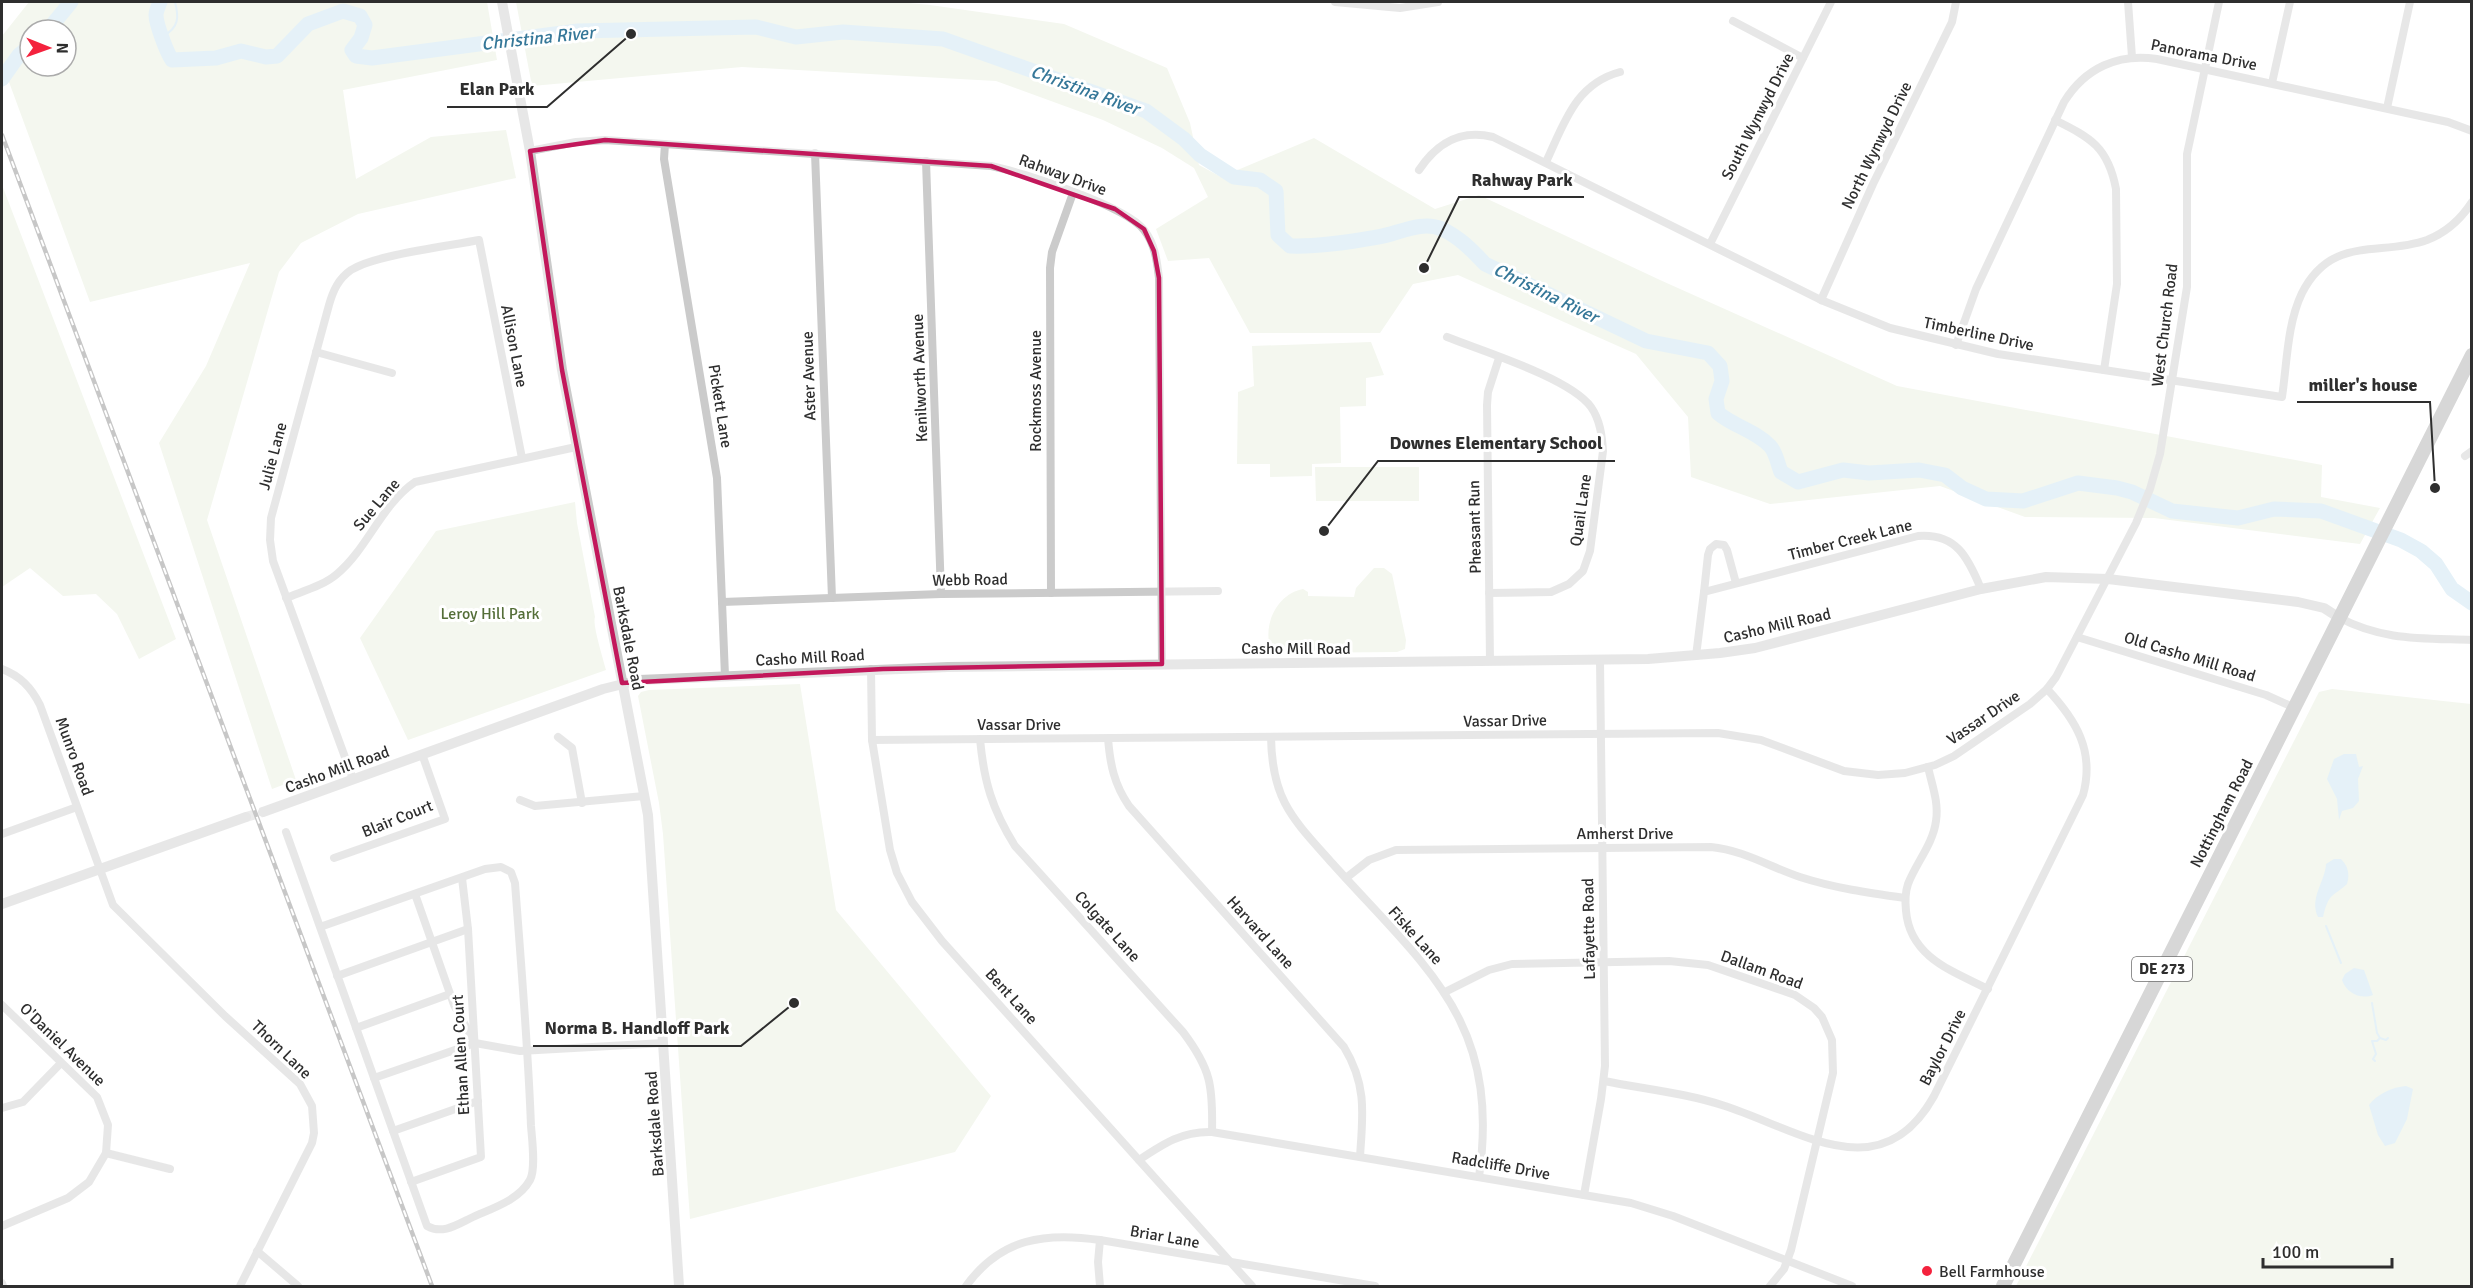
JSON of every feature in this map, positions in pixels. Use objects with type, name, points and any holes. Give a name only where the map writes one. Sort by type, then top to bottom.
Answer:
[{"type":"main road","name":"Nottingham Road","points":[[2003,1287],[2338,617],[2472,355]]},
{"type":"street","name":"Barksdale Road","points":[[502,2],[530,151],[576,447],[644,796],[651,849],[679,1287]]},
{"type":"street","points":[[1335,2],[1400,8],[1438,2]]},
{"type":"street","name":"South Wynwyd Drive","points":[[1710,244],[1831,2]]},
{"type":"street","name":"North Wynwyd Drive","points":[[1821,300],[1873,184],[1952,22],[1956,2]]},
{"type":"street","points":[[2128,2],[2132,57]]},
{"type":"street","name":"West Church Road","points":[[2077,637],[2143,506],[2160,454],[2188,272],[2187,154],[2219,2]]},
{"type":"street","points":[[2272,84],[2290,2]]},
{"type":"street","points":[[2387,108],[2410,2]]},
{"type":"street","points":[[1733,21],[1803,58]]},
{"type":"street","name":"Panorama Drive","points":[[1956,345],[1976,289],[2070,92],[2085,76],[2109,63],[2132,57],[2157,59],[2387,108],[2448,122],[2472,131]]},
{"type":"street","points":[[1546,162],[1571,110],[1586,89],[1604,77],[1620,72]]},
{"type":"street","points":[[2055,120],[2093,140],[2102,150],[2113,175],[2116,189],[2117,284],[2104,370]]},
{"type":"street","name":"Timberline Drive","points":[[1419,170],[1440,145],[1450,139],[1468,134],[1493,137],[1821,300],[1890,328],[1956,345],[2282,397],[2294,318],[2302,293],[2318,272],[2348,252],[2409,245],[2428,240],[2454,223],[2472,202]]},
{"type":"street","name":"Rahway Drive","points":[[530,151],[590,141],[815,153],[1006,169],[1116,209],[1136,221],[1149,238],[1157,263],[1162,664]]},
{"type":"street","name":"Pickett Lane","points":[[665,144],[664,159],[717,478],[725,676]]},
{"type":"street","name":"Aster Avenue","points":[[815,153],[832,598]]},
{"type":"street","name":"Kenilworth Avenue","points":[[926,161],[941,594]]},
{"type":"street","name":"Rockmoss Avenue","points":[[1051,593],[1049,283],[1052,252],[1073,193]]},
{"type":"street","name":"Julie Lane","points":[[353,779],[273,561],[270,529],[332,293],[337,284],[349,271],[368,262],[479,240]]},
{"type":"street","name":"Allison Lane","points":[[479,240],[522,458]]},
{"type":"street","name":"Quail Lane","points":[[1447,337],[1557,381],[1581,396],[1596,416],[1603,450],[1590,551],[1582,571],[1569,584],[1551,592],[1490,593]]},
{"type":"street","points":[[316,352],[392,373]]},
{"type":"street","name":"Pheasant Run","points":[[1490,662],[1487,405],[1499,358]]},
{"type":"street","name":"Sue Lane","points":[[286,598],[323,583],[339,572],[396,498],[415,482],[576,447]]},
{"type":"street","name":"Timber Creek Lane","points":[[1704,592],[1928,535],[1948,540],[1958,547],[1973,570],[1981,589]]},
{"type":"street","points":[[1696,656],[1708,555],[1710,549],[1716,544],[1724,545],[1727,549],[1736,583]]},
{"type":"street","name":"Casho Mill Road","points":[[263,812],[622,683],[644,680],[871,669],[1162,664],[1600,661],[1696,656],[1755,648],[1981,589],[2046,577],[2108,579],[2306,603],[2324,608],[2338,617]]},
{"type":"street","name":"Webb Road","points":[[722,602],[941,594],[1218,591]]},
{"type":"street","points":[[2338,617],[2383,635],[2472,640]]},
{"type":"street","name":"Vassar Drive","points":[[872,740],[1701,733],[1748,737],[1776,744],[1832,768],[1865,774],[1893,774],[1928,767],[1954,756],[2030,704],[2047,689],[2077,637]]},
{"type":"street","name":"Old Casho Mill Road","points":[[2077,637],[2266,695],[2293,707]]},
{"type":"street","name":"Lafayette Road","points":[[1584,1195],[1604,1081],[1600,661]]},
{"type":"street","name":"Munro Road","points":[[2,669],[20,678],[34,694],[100,869]]},
{"type":"street","name":"Bent Lane","points":[[871,669],[872,740],[890,850],[897,873],[912,902],[942,941],[1252,1287]]},
{"type":"street","name":"Baylor Drive","points":[[1604,1081],[1709,1101],[1818,1141],[1842,1147],[1866,1148],[1888,1142],[1909,1129],[1926,1110],[1934,1096],[2073,818],[2087,781],[2087,758],[2080,734],[2070,715],[2047,689]]},
{"type":"street","points":[[558,737],[572,748],[582,803]]},
{"type":"street","name":"Fiske Lane","points":[[1271,737],[1273,775],[1288,811],[1445,992],[1467,1033],[1479,1072],[1484,1130],[1479,1177]]},
{"type":"street","name":"Harvard Lane","points":[[1108,738],[1112,771],[1128,806],[1347,1053],[1355,1069],[1364,1110],[1360,1156]]},
{"type":"street","name":"Colgate Lane","points":[[980,739],[984,776],[992,803],[1000,822],[1015,846],[1183,1032],[1199,1053],[1210,1078],[1212,1132]]},
{"type":"street","name":"Blair Court","points":[[334,858],[445,819],[422,754]]},
{"type":"street","points":[[1928,767],[1936,804],[1936,822],[1908,884],[1905,898],[1908,923],[1921,949],[1941,965],[1988,989]]},
{"type":"street","points":[[520,800],[535,806],[644,796]]},
{"type":"street","points":[[2,834],[77,807]]},
{"type":"street","points":[[2,904],[246,817]]},
{"type":"street","points":[[286,832],[427,1226],[435,1230],[448,1228],[506,1202],[525,1188],[532,1177],[527,1050],[514,876],[506,868],[494,867],[320,927]]},
{"type":"street","name":"Amherst Drive","points":[[1346,878],[1369,860],[1396,850],[1725,848],[1819,883],[1905,898]]},
{"type":"street","name":"Thorn Lane","points":[[100,869],[113,905],[122,916],[225,1016],[300,1084],[312,1106],[314,1133],[312,1143],[240,1287]]},
{"type":"street","name":"Ethan Allen Court","points":[[411,1182],[481,1157],[468,929],[462,878]]},
{"type":"street","points":[[415,894],[450,994],[475,1043]]},
{"type":"street","points":[[337,976],[468,929]]},
{"type":"street","name":"Dallam Road","points":[[1445,992],[1489,970],[1512,964],[1670,961],[1708,965],[1785,990],[1805,1000],[1822,1017],[1832,1040],[1833,1073],[1788,1260],[1770,1287]]},
{"type":"street","points":[[356,1028],[450,994]]},
{"type":"street","name":"O'Daniel Avenue","points":[[2,1005],[97,1097],[108,1125],[106,1153],[96,1173],[79,1191],[2,1226]]},
{"type":"street","points":[[374,1078],[475,1043],[505,1050],[527,1050],[664,1043]]},
{"type":"street","points":[[2,1108],[23,1102],[61,1063]]},
{"type":"street","points":[[393,1131],[478,1101]]},
{"type":"street","name":"Radcliffe Drive","points":[[1139,1160],[1177,1137],[1199,1132],[1212,1132],[1584,1195],[1657,1210],[1852,1287]]},
{"type":"street","points":[[106,1153],[170,1169]]},
{"type":"street","name":"Briar Lane","points":[[966,1287],[991,1260],[1029,1240],[1058,1235],[1100,1240],[1375,1287]]},
{"type":"street","points":[[1100,1240],[1098,1262],[1100,1287]]},
{"type":"street","points":[[257,1251],[298,1287]]},
{"type":"highlighted area","points":[[605,140],[991,166],[1115,209],[1144,229],[1154,251],[1159,278],[1162,664],[883,669],[622,683],[562,370],[530,151]]},
{"type":"green space","points":[[29,2],[487,2],[497,60],[343,90],[356,179],[431,137],[506,130],[516,178],[358,214],[301,243],[279,272],[207,520],[296,780],[272,789],[159,443],[206,366],[250,263],[90,302],[2,63],[2,36]]},
{"type":"green space","points":[[516,2],[898,2],[1064,24],[1167,68],[1190,123],[1199,165],[1221,177],[1314,138],[1435,209],[1479,195],[1660,280],[1897,386],[2322,465],[2321,497],[2380,508],[2360,544],[2154,518],[2025,517],[1940,486],[1770,504],[1691,477],[1688,417],[1636,354],[1458,275],[1413,284],[1380,333],[1250,333],[1209,258],[1168,261],[1156,229],[1208,197],[1194,168],[1162,148],[1103,120],[996,81],[742,67],[532,86]]},
{"type":"green space","points":[[2,185],[176,639],[139,659],[117,614],[96,594],[63,596],[30,568],[2,587]]},
{"type":"green space","points":[[1371,342],[1384,375],[1366,378],[1366,406],[1340,407],[1341,463],[1312,464],[1312,476],[1270,477],[1270,464],[1237,464],[1238,392],[1254,386],[1252,346]]},
{"type":"green space","points":[[1315,467],[1419,467],[1419,501],[1316,501]]},
{"type":"green space","name":"Leroy Hill Park","points":[[575,502],[595,627],[606,670],[408,740],[360,638],[436,531]]},
{"type":"green space","points":[[1374,568],[1384,568],[1392,574],[1406,640],[1405,649],[1397,652],[1278,653],[1271,650],[1270,621],[1279,604],[1286,597],[1303,589],[1308,592],[1308,596],[1354,597],[1356,588]]},
{"type":"green space","points":[[800,684],[836,910],[991,1096],[955,1152],[690,1219],[663,834],[638,696],[641,692],[649,690]]},
{"type":"green space","points":[[2332,689],[2471,704],[2471,1286],[2016,1286],[2319,692]]},
{"type":"water","points":[[2344,754],[2356,754],[2359,767],[2363,766],[2358,779],[2359,801],[2353,808],[2342,811],[2339,820],[2337,799],[2327,779],[2334,759]]},
{"type":"water","points":[[2334,859],[2341,859],[2345,864],[2348,870],[2347,884],[2329,900],[2323,917],[2318,917],[2316,897],[2326,864]]},
{"type":"water","points":[[2354,968],[2364,970],[2373,995],[2359,996],[2350,992],[2344,985],[2342,980],[2345,974]]},
{"type":"water","points":[[2406,1086],[2413,1089],[2407,1119],[2395,1143],[2385,1146],[2378,1135],[2369,1105],[2386,1092]]},
{"type":"waterway","name":"Christina River","points":[[58,18],[71,2]]},
{"type":"waterway","name":"Christina River","points":[[160,2],[156,19],[172,60],[216,58],[241,51],[266,57],[277,56],[308,24],[343,11],[360,16],[365,25],[361,38],[352,50],[356,56],[372,58],[578,31],[756,27],[796,37],[843,32],[943,39],[1146,111],[1184,139],[1200,155],[1234,177],[1260,180],[1276,191],[1278,235],[1290,246],[1345,242],[1426,226],[1442,229],[1460,240],[1485,264],[1646,341],[1708,353],[1720,366],[1722,381],[1716,399],[1718,413],[1770,446],[1781,472],[1798,482],[1843,470],[1869,473],[1919,470],[1945,475],[1962,488],[1986,499],[2023,501],[2078,483],[2132,492],[2172,511],[2238,518],[2274,509],[2321,511],[2401,540],[2421,551],[2436,564],[2452,589],[2472,603]]},
{"type":"waterway","name":"Christina River","points":[[163,36],[175,26],[177,13],[175,2]]},
{"type":"waterway","name":"Christina River","points":[[2,79],[18,56]]},
{"type":"waterway","points":[[2326,926],[2341,963]]},
{"type":"waterway","points":[[2372,1003],[2377,1033],[2380,1038]]},
{"type":"waterway","points":[[2375,1061],[2373,1059],[2376,1054],[2372,1041],[2388,1038]]},
{"type":"tunnel","points":[[246,817],[263,812]]},
{"type":"railway","points":[[2,135],[432,1286]]},
{"type":"place","name":"Elan Park","points":[[631,34]]},
{"type":"place","name":"Rahway Park","points":[[1424,268]]},
{"type":"place","name":"miller's house","points":[[2435,488]]},
{"type":"place","name":"Downes Elementary School","points":[[1324,531]]},
{"type":"place","name":"Norma B. Handloff Park","points":[[794,1003]]},
{"type":"place","name":"Bell Farmhouse","points":[[1927,1271]]}]
